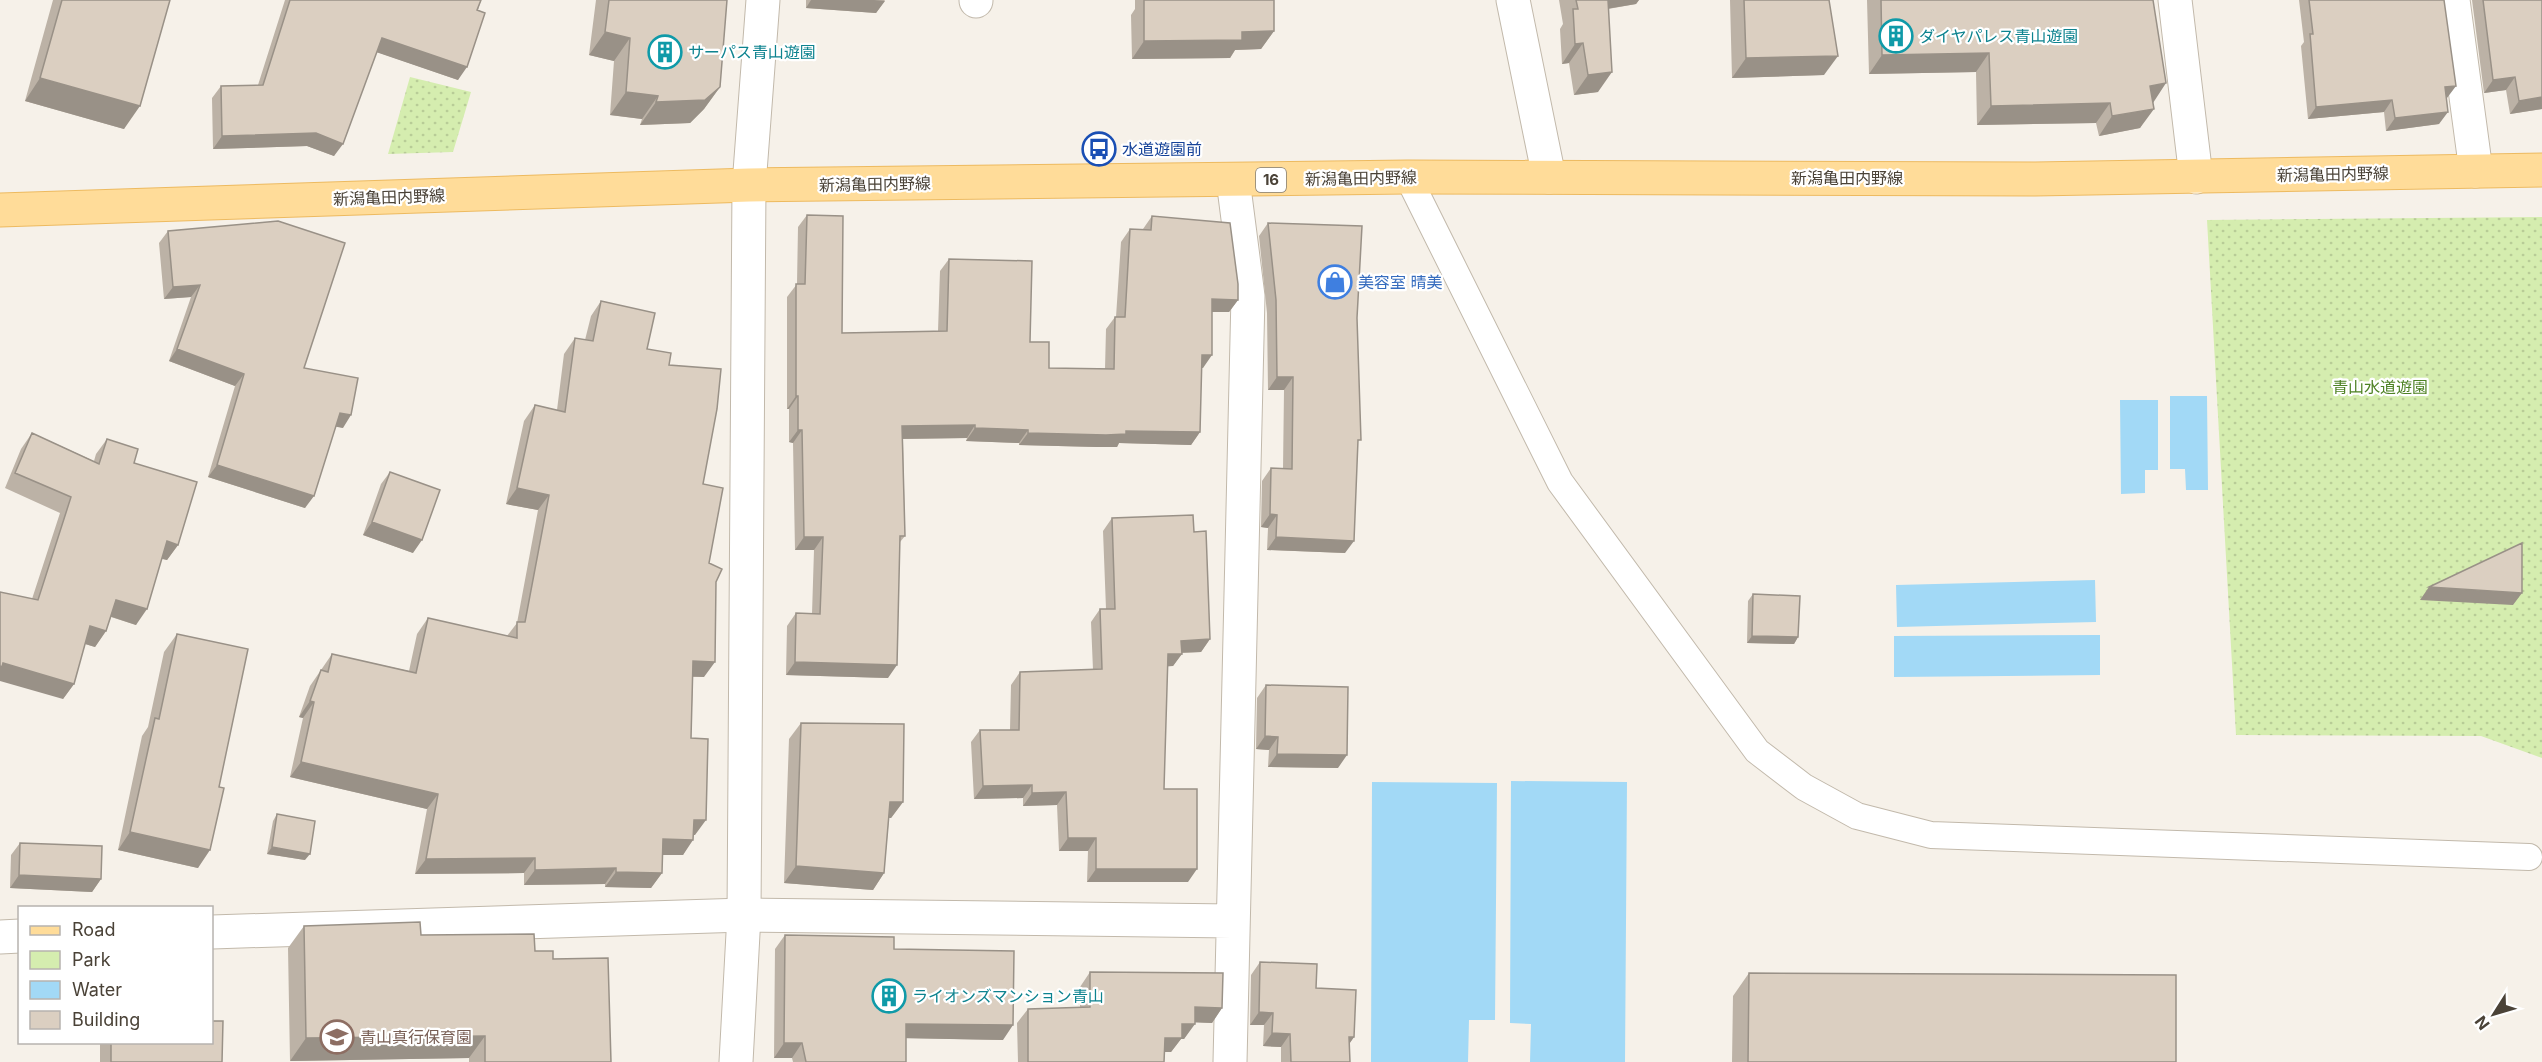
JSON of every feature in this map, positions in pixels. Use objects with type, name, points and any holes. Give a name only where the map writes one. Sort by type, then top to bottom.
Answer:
[{"type":"main road","name":"新潟亀田内野線","points":[[0,210],[749,185],[1408,177],[2035,179],[2542,170]]},
{"type":"street","points":[[736,1062],[744,915],[749,185],[763,0]]},
{"type":"street","points":[[1513,0],[1549,177]]},
{"type":"street","points":[[2175,0],[2196,177]]},
{"type":"street","points":[[2453,0],[2476,171]]},
{"type":"street","points":[[1230,1062],[1248,296],[1233,180]]},
{"type":"street","points":[[213,932],[744,915],[1232,921]]},
{"type":"street","points":[[0,936],[18,936]]},
{"type":"lane","points":[[1408,177],[1560,482],[1757,751],[1804,788],[1857,816],[1931,835],[2529,857]]},
{"type":"green space","points":[[410,77],[471,92],[453,152],[388,154]]},
{"type":"green space","name":"青山水道遊園","points":[[2542,217],[2542,758],[2481,736],[2236,735],[2207,220]]},
{"type":"water","points":[[2170,396],[2207,396],[2208,490],[2186,490],[2185,469],[2170,469]]},
{"type":"water","points":[[2120,400],[2158,400],[2158,470],[2145,470],[2145,493],[2121,494]]},
{"type":"water","points":[[2095,580],[2096,622],[1897,627],[1896,585]]},
{"type":"water","points":[[2100,635],[2100,675],[1894,677],[1894,636]]},
{"type":"water","points":[[1511,781],[1627,782],[1625,1062],[1530,1062],[1531,1024],[1510,1023]]},
{"type":"water","points":[[1372,782],[1497,783],[1495,1020],[1469,1020],[1468,1062],[1371,1062]]},
{"type":"building","points":[[62,0],[170,0],[140,106],[40,78]]},
{"type":"building","points":[[290,0],[481,0],[477,10],[485,13],[467,67],[382,38],[343,144],[316,133],[222,136],[221,86],[263,85]]},
{"type":"building","name":"サーパス青山遊園","points":[[609,0],[727,0],[720,87],[705,100],[656,102],[658,96],[626,92],[630,38],[605,32]]},
{"type":"building","points":[[1144,0],[1274,0],[1274,31],[1242,32],[1242,40],[1144,41]]},
{"type":"building","points":[[1576,0],[1608,0],[1612,72],[1588,75],[1583,43],[1575,44],[1573,9],[1578,9]]},
{"type":"building","points":[[1744,0],[1829,0],[1838,56],[1746,58]]},
{"type":"building","points":[[1881,0],[2153,0],[2166,83],[2150,86],[2154,109],[2112,116],[2110,103],[1991,106],[1989,53],[1882,55]]},
{"type":"building","points":[[2309,0],[2444,0],[2456,86],[2445,87],[2448,112],[2395,118],[2392,100],[2316,107]]},
{"type":"building","points":[[2483,0],[2542,0],[2542,97],[2519,101],[2515,77],[2493,80]]},
{"type":"building","points":[[807,215],[843,216],[842,333],[947,331],[949,259],[1032,261],[1030,342],[1049,342],[1049,368],[1114,369],[1115,317],[1125,317],[1130,229],[1151,230],[1152,216],[1230,223],[1238,300],[1212,299],[1212,355],[1202,355],[1200,432],[1126,431],[1126,434],[1106,435],[1028,433],[1028,430],[975,428],[975,425],[902,426],[905,536],[900,536],[897,665],[795,662],[796,613],[820,614],[823,537],[804,537],[802,430],[798,430],[798,396],[796,396],[796,284],[805,284]]},
{"type":"building","points":[[278,221],[345,243],[304,368],[358,378],[351,415],[340,413],[314,496],[217,465],[244,374],[177,349],[200,285],[173,287],[168,231]]},
{"type":"building","points":[[1268,223],[1362,226],[1357,318],[1361,440],[1358,440],[1354,541],[1276,537],[1277,515],[1270,514],[1271,468],[1292,469],[1293,377],[1277,377],[1276,300]]},
{"type":"building","points":[[601,301],[655,313],[647,349],[671,353],[669,365],[721,369],[717,409],[703,484],[723,488],[709,563],[722,569],[716,582],[715,662],[693,661],[691,738],[708,739],[706,820],[694,820],[693,840],[663,839],[662,873],[616,872],[616,868],[535,870],[535,858],[426,859],[438,794],[301,762],[314,702],[310,701],[321,670],[328,672],[332,654],[416,673],[428,618],[517,638],[517,622],[525,622],[549,495],[517,488],[535,405],[565,412],[575,338],[593,341]]},
{"type":"building","points":[[32,433],[99,464],[107,439],[138,449],[134,463],[197,482],[178,545],[167,541],[147,609],[116,600],[106,631],[90,626],[74,684],[3,663],[2,667],[0,666],[0,592],[38,600],[71,497],[15,473]]},
{"type":"building","points":[[390,472],[440,490],[422,540],[372,522]]},
{"type":"building","points":[[1193,515],[1194,532],[1206,531],[1210,639],[1181,641],[1182,654],[1168,654],[1164,789],[1197,789],[1197,869],[1096,869],[1096,838],[1068,838],[1066,792],[1032,793],[1032,785],[983,786],[980,730],[1019,730],[1020,672],[1102,669],[1100,609],[1115,609],[1112,518]]},
{"type":"building","points":[[2522,543],[2522,593],[2429,587]]},
{"type":"building","points":[[1753,594],[1800,596],[1798,637],[1752,636]]},
{"type":"building","points":[[177,634],[248,649],[219,787],[224,788],[210,850],[130,832],[155,718],[159,719]]},
{"type":"building","points":[[1266,685],[1348,687],[1347,755],[1277,754],[1278,737],[1265,736]]},
{"type":"building","points":[[801,723],[904,724],[903,802],[890,802],[884,873],[796,866]]},
{"type":"building","points":[[277,814],[315,821],[310,854],[272,847]]},
{"type":"building","points":[[20,843],[102,846],[101,879],[19,875]]},
{"type":"building","points":[[420,922],[421,935],[534,934],[535,951],[553,951],[553,959],[608,958],[611,1062],[485,1062],[485,1036],[306,1038],[304,926]]},
{"type":"building","name":"ライオンズマンション青山","points":[[785,935],[894,937],[894,949],[1014,951],[1013,1025],[906,1024],[906,1062],[806,1062],[802,1043],[784,1043]]},
{"type":"building","points":[[1260,962],[1317,964],[1316,988],[1356,990],[1354,1037],[1349,1037],[1350,1062],[1291,1062],[1290,1034],[1272,1033],[1273,1013],[1259,1012]]},
{"type":"building","points":[[1090,972],[1223,973],[1222,1008],[1195,1007],[1195,1024],[1182,1024],[1182,1038],[1165,1038],[1164,1062],[1028,1062],[1028,1009],[1090,1007]]},
{"type":"building","points":[[1749,973],[2176,975],[2176,1062],[1748,1062]]},
{"type":"building","points":[[213,1021],[223,1021],[222,1062],[111,1062],[111,1044],[213,1044]]},
{"type":"place","name":"ダイヤパレス青山遊園","points":[[1896,36]]},
{"type":"place","name":"サーパス青山遊園","points":[[665,52]]},
{"type":"place","name":"水道遊園前","points":[[1099,149]]},
{"type":"place","name":"美容室 晴美","points":[[1335,282]]},
{"type":"place","name":"ライオンズマンション青山","points":[[889,996]]},
{"type":"place","name":"青山真行保育園","points":[[337,1037]]}]
